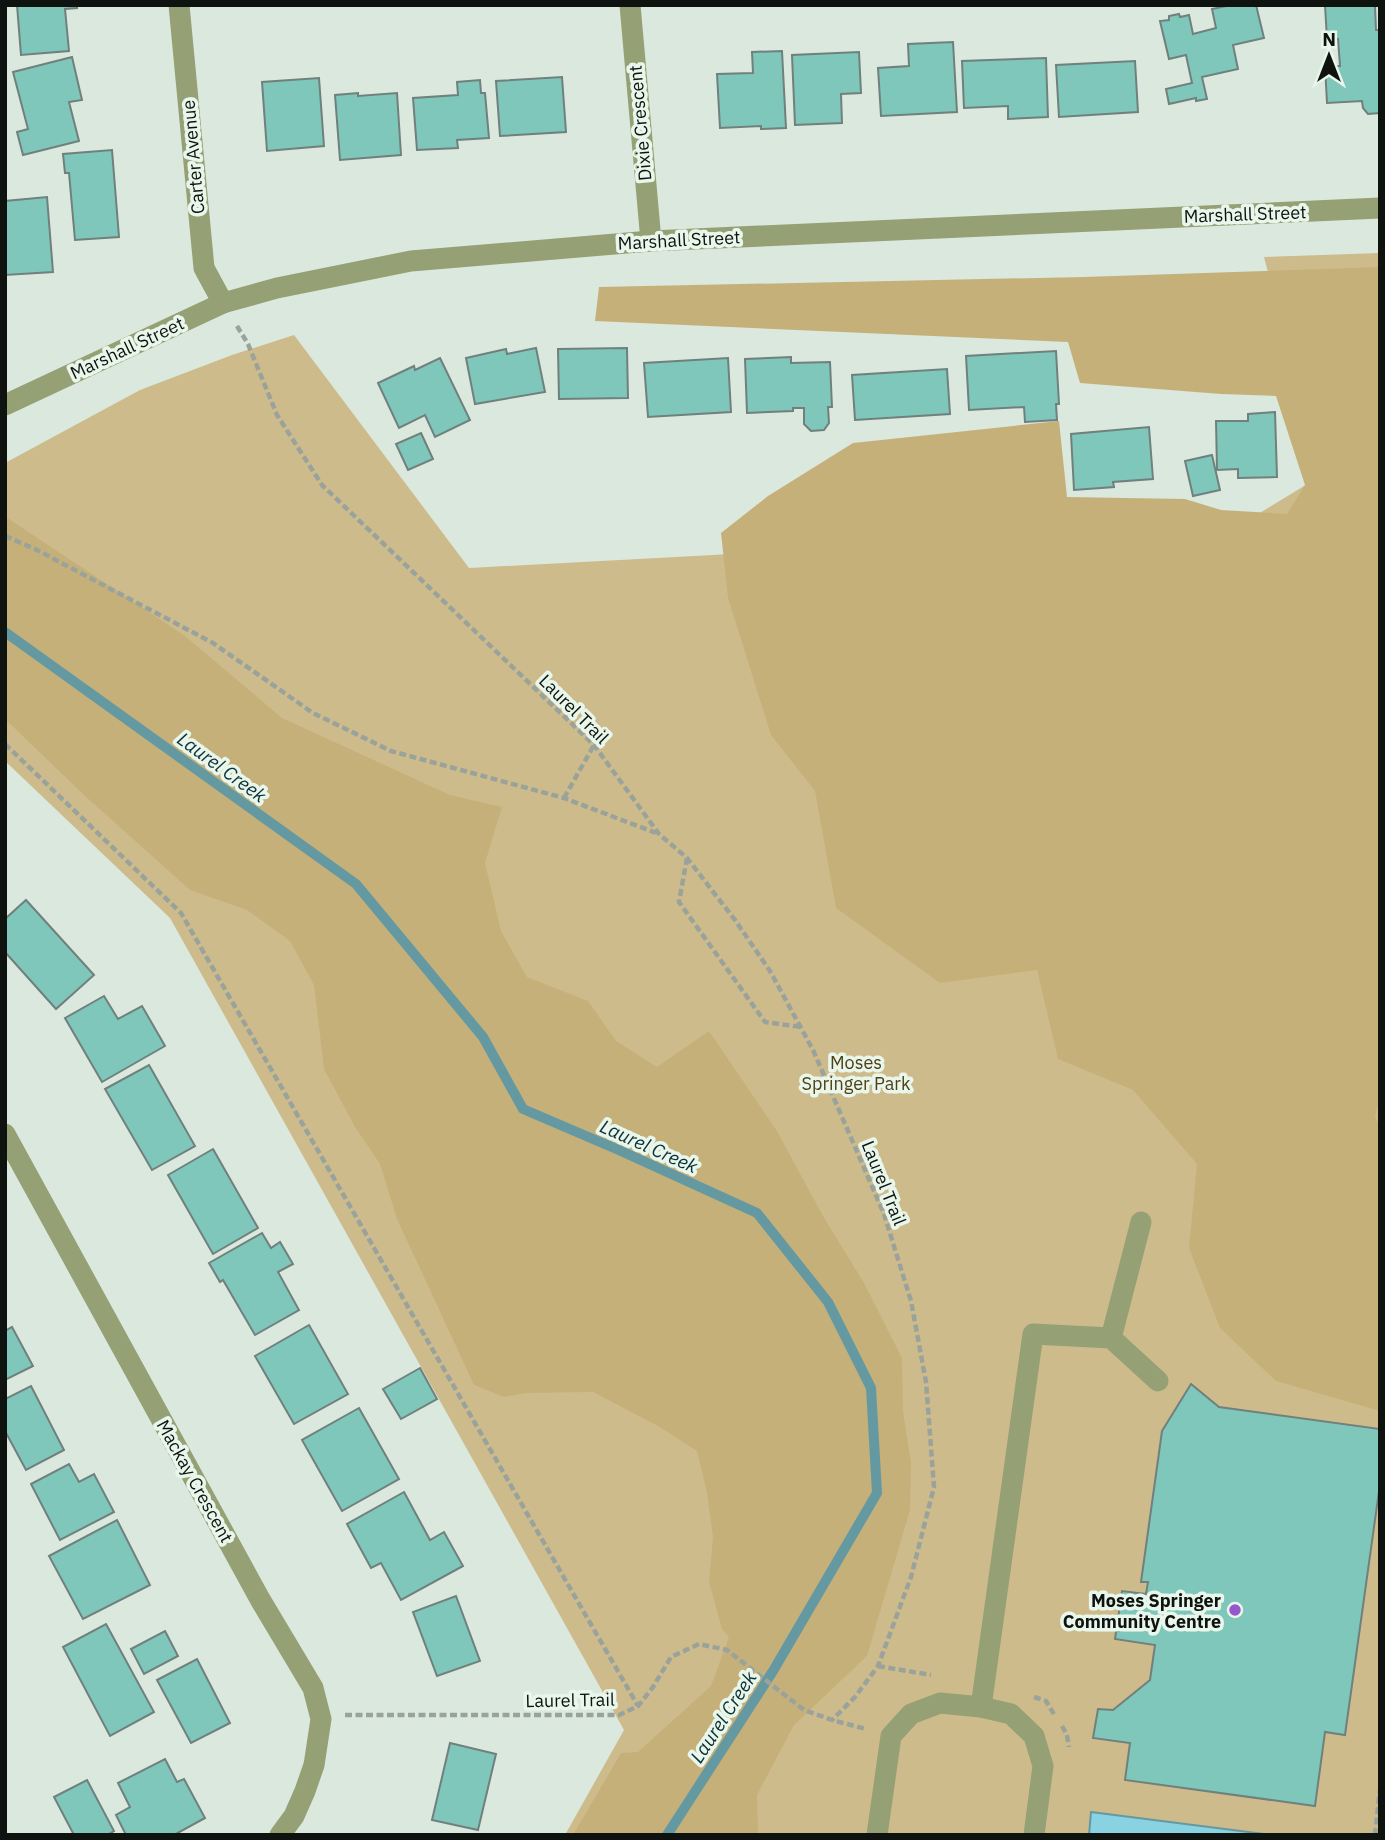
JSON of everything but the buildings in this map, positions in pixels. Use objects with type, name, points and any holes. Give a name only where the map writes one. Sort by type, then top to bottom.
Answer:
[{"type":"street","name":"Carter Avenue","points":[[179,5],[204,268],[223,303]]},
{"type":"street","name":"Dixie Crescent","points":[[630,5],[651,240]]},
{"type":"street","name":"Marshall Street","points":[[5,405],[223,303],[277,288],[411,261],[651,240],[1380,208]]},
{"type":"street","name":"Mackay Crescent","points":[[5,1134],[261,1601],[313,1688],[321,1719],[314,1765],[294,1816],[280,1835]]},
{"type":"street","points":[[1111,1338],[1141,1222]]},
{"type":"street","points":[[981,1707],[1033,1334],[1111,1338],[1158,1381]]},
{"type":"street","points":[[877,1835],[891,1735],[911,1714],[940,1703],[981,1707],[1010,1714],[1034,1735],[1043,1766],[1034,1835]]},
{"type":"path","name":"Laurel Trail","points":[[223,303],[248,344],[277,415],[322,485],[594,746],[659,834],[687,858],[770,971],[813,1050],[884,1214],[911,1301],[926,1382],[934,1487],[911,1577],[878,1666],[855,1697],[832,1720],[804,1710],[727,1650],[699,1644],[671,1657],[638,1706],[620,1715],[341,1715]]},
{"type":"path","points":[[5,536],[35,549],[213,643],[313,713],[391,751],[564,798],[659,834]]},
{"type":"path","points":[[5,744],[181,913],[638,1706]]},
{"type":"path","points":[[564,798],[594,746]]},
{"type":"path","points":[[687,858],[679,902],[765,1021],[801,1027]]},
{"type":"path","points":[[878,1666],[939,1676]]},
{"type":"path","points":[[832,1720],[891,1735]]},
{"type":"path","points":[[1375,1835],[1380,1789]]},
{"type":"green space","name":"Moses Springer Park","points":[[1380,253],[1380,1835],[565,1835],[624,1730],[170,918],[5,761],[5,463],[140,390],[294,335],[469,568],[1245,522],[1322,475],[1264,257]]},
{"type":"shaded area","points":[[1380,267],[1380,1096],[1375,1116],[1380,1128],[1380,1411],[1276,1381],[1220,1328],[1189,1248],[1197,1164],[1133,1090],[1058,1059],[1037,970],[940,983],[836,908],[815,791],[771,735],[728,598],[721,533],[768,496],[853,443],[1059,421],[1067,497],[1185,499],[1221,510],[1287,514],[1305,485],[1276,396],[1080,383],[1068,342],[595,321],[599,287],[1084,277]]},
{"type":"shaded area","points":[[5,519],[9,519],[185,636],[282,718],[450,795],[502,807],[485,863],[501,931],[527,977],[588,1001],[616,1041],[657,1067],[709,1031],[777,1131],[823,1216],[864,1283],[902,1358],[903,1411],[911,1463],[910,1510],[867,1656],[794,1725],[757,1795],[758,1835],[573,1835],[621,1753],[638,1752],[711,1686],[729,1637],[722,1629],[709,1582],[713,1537],[707,1493],[697,1451],[658,1426],[593,1392],[527,1393],[504,1397],[474,1385],[397,1219],[380,1164],[355,1127],[324,1069],[314,985],[290,941],[247,910],[190,890],[85,796],[5,719]]},
{"type":"water","points":[[1091,1812],[1272,1835],[1089,1835]]},
{"type":"waterway","name":"Laurel Creek","points":[[5,632],[356,884],[483,1037],[523,1109],[757,1213],[828,1302],[871,1388],[877,1493],[773,1671],[667,1835]]},
{"type":"place","name":"Moses Springer Community Centre","points":[[1235,1610]]}]
